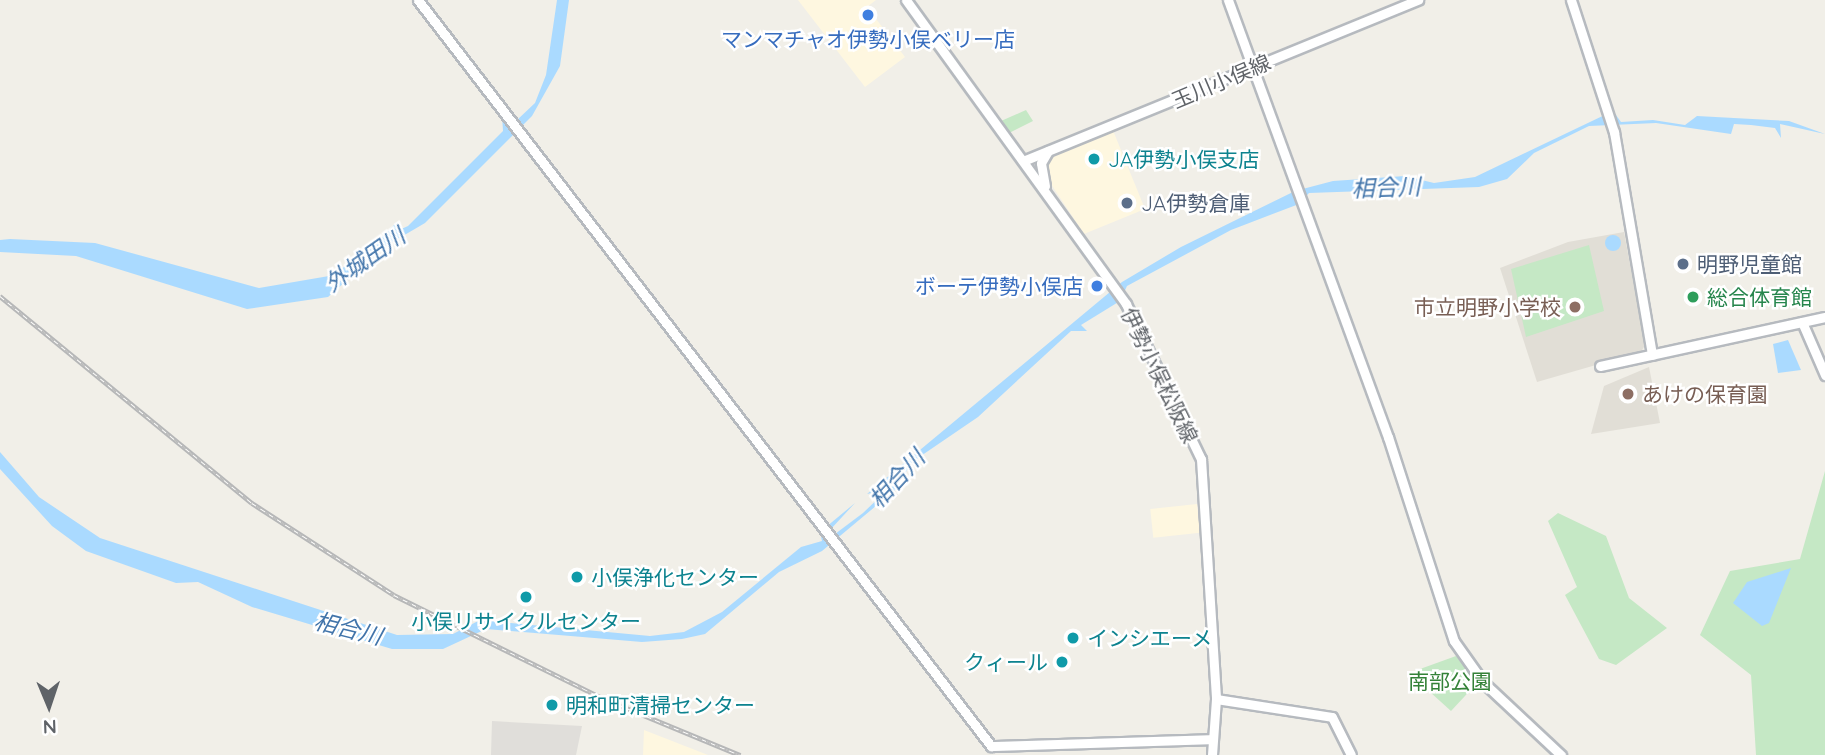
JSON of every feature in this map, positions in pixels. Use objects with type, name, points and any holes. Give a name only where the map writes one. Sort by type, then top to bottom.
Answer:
[{"type":"street","points":[[418,0],[991,746],[1212,739]]},
{"type":"street","name":"伊勢小俣松阪線","points":[[906,0],[1049,194],[1126,304],[1202,463],[1216,699],[1212,755]]},
{"type":"street","points":[[1228,0],[1255,66],[1306,210],[1454,641],[1483,682],[1561,755]]},
{"type":"street","name":"玉川小俣線","points":[[1023,161],[1418,0]]},
{"type":"street","points":[[1571,0],[1614,132],[1652,355]]},
{"type":"street","points":[[1049,194],[1041,166],[1050,149]]},
{"type":"street","points":[[1600,366],[1825,317]]},
{"type":"street","points":[[1802,322],[1825,374]]},
{"type":"street","points":[[1216,699],[1332,717],[1351,755]]},
{"type":"street","points":[[1000,755],[1009,746]]},
{"type":"shaded area","points":[[798,0],[876,0],[867,7],[905,57],[865,87]]},
{"type":"shaded area","points":[[1112,128],[1145,209],[1084,234],[1047,178],[1047,161],[1053,152]]},
{"type":"shaded area","name":"市立明野小学校","points":[[1624,232],[1645,345],[1641,352],[1537,382],[1500,268],[1568,242]]},
{"type":"shaded area","name":"あけの保育園","points":[[1649,367],[1660,423],[1591,434],[1604,386]]},
{"type":"shaded area","points":[[1197,504],[1200,533],[1153,538],[1150,509]]},
{"type":"shaded area","points":[[492,721],[582,726],[576,755],[491,755]]},
{"type":"shaded area","points":[[644,730],[708,755],[643,755]]},
{"type":"green space","points":[[1026,110],[1033,121],[1009,133],[1001,121]]},
{"type":"green space","points":[[1589,245],[1604,311],[1526,337],[1511,269]]},
{"type":"green space","points":[[1825,471],[1825,755],[1756,755],[1751,675],[1700,635],[1730,571],[1800,559]]},
{"type":"green space","points":[[1558,513],[1606,536],[1629,598],[1667,628],[1616,665],[1599,659],[1565,595],[1577,587],[1548,521]]},
{"type":"green space","name":"南部公園","points":[[1456,656],[1478,682],[1451,711],[1409,673]]},
{"type":"water","name":"外城田川","points":[[557,0],[569,0],[560,66],[532,116],[425,223],[384,247],[328,297],[247,309],[76,256],[0,252],[0,240],[10,239],[95,243],[259,288],[329,276],[364,255],[397,222],[397,231],[408,226],[503,131],[502,115],[516,121],[535,103],[546,75]]},
{"type":"water","name":"相合川","points":[[1613,111],[1621,122],[1653,120],[1685,125],[1697,116],[1789,121],[1825,134],[1780,124],[1781,138],[1775,128],[1751,125],[1734,124],[1731,134],[1656,123],[1589,126],[1534,153],[1507,179],[1479,187],[1309,193],[1299,204],[1231,230],[1127,286],[1120,301],[1081,325],[1087,331],[1071,331],[978,417],[912,462],[895,490],[822,551],[779,572],[705,634],[642,642],[486,629],[443,649],[392,649],[252,607],[198,582],[176,583],[86,551],[52,526],[0,469],[0,452],[39,497],[100,538],[397,635],[453,634],[480,620],[650,636],[684,632],[722,612],[801,547],[822,541],[820,532],[855,503],[830,530],[835,534],[863,513],[888,489],[867,494],[1122,282],[1181,247],[1295,191],[1333,181],[1405,176],[1434,183],[1475,177]]},
{"type":"water","points":[[1610,235],[1616,235],[1621,243],[1619,249],[1610,251],[1605,246],[1605,240]]},
{"type":"water","points":[[1788,340],[1801,370],[1778,373],[1773,344]]},
{"type":"water","points":[[1791,568],[1769,623],[1762,626],[1733,603],[1747,582]]},
{"type":"railway","points":[[0,296],[252,503],[394,595],[600,697],[740,755]]},
{"type":"place","name":"マンマチャオ伊勢小俣ベリー店","points":[[868,15]]},
{"type":"place","name":"JA伊勢小俣支店","points":[[1094,159]]},
{"type":"place","name":"JA伊勢倉庫","points":[[1127,203]]},
{"type":"place","name":"明野児童館","points":[[1683,264]]},
{"type":"place","name":"ボーテ伊勢小俣店","points":[[1097,286]]},
{"type":"place","name":"総合体育館","points":[[1693,297]]},
{"type":"place","name":"市立明野小学校","points":[[1575,307]]},
{"type":"place","name":"あけの保育園","points":[[1628,394]]},
{"type":"place","name":"小俣浄化センター","points":[[577,577]]},
{"type":"place","name":"小俣リサイクルセンター","points":[[526,597]]},
{"type":"place","name":"インシエーメ","points":[[1073,638]]},
{"type":"place","name":"クィール","points":[[1062,662]]},
{"type":"place","name":"明和町清掃センター","points":[[552,705]]}]
